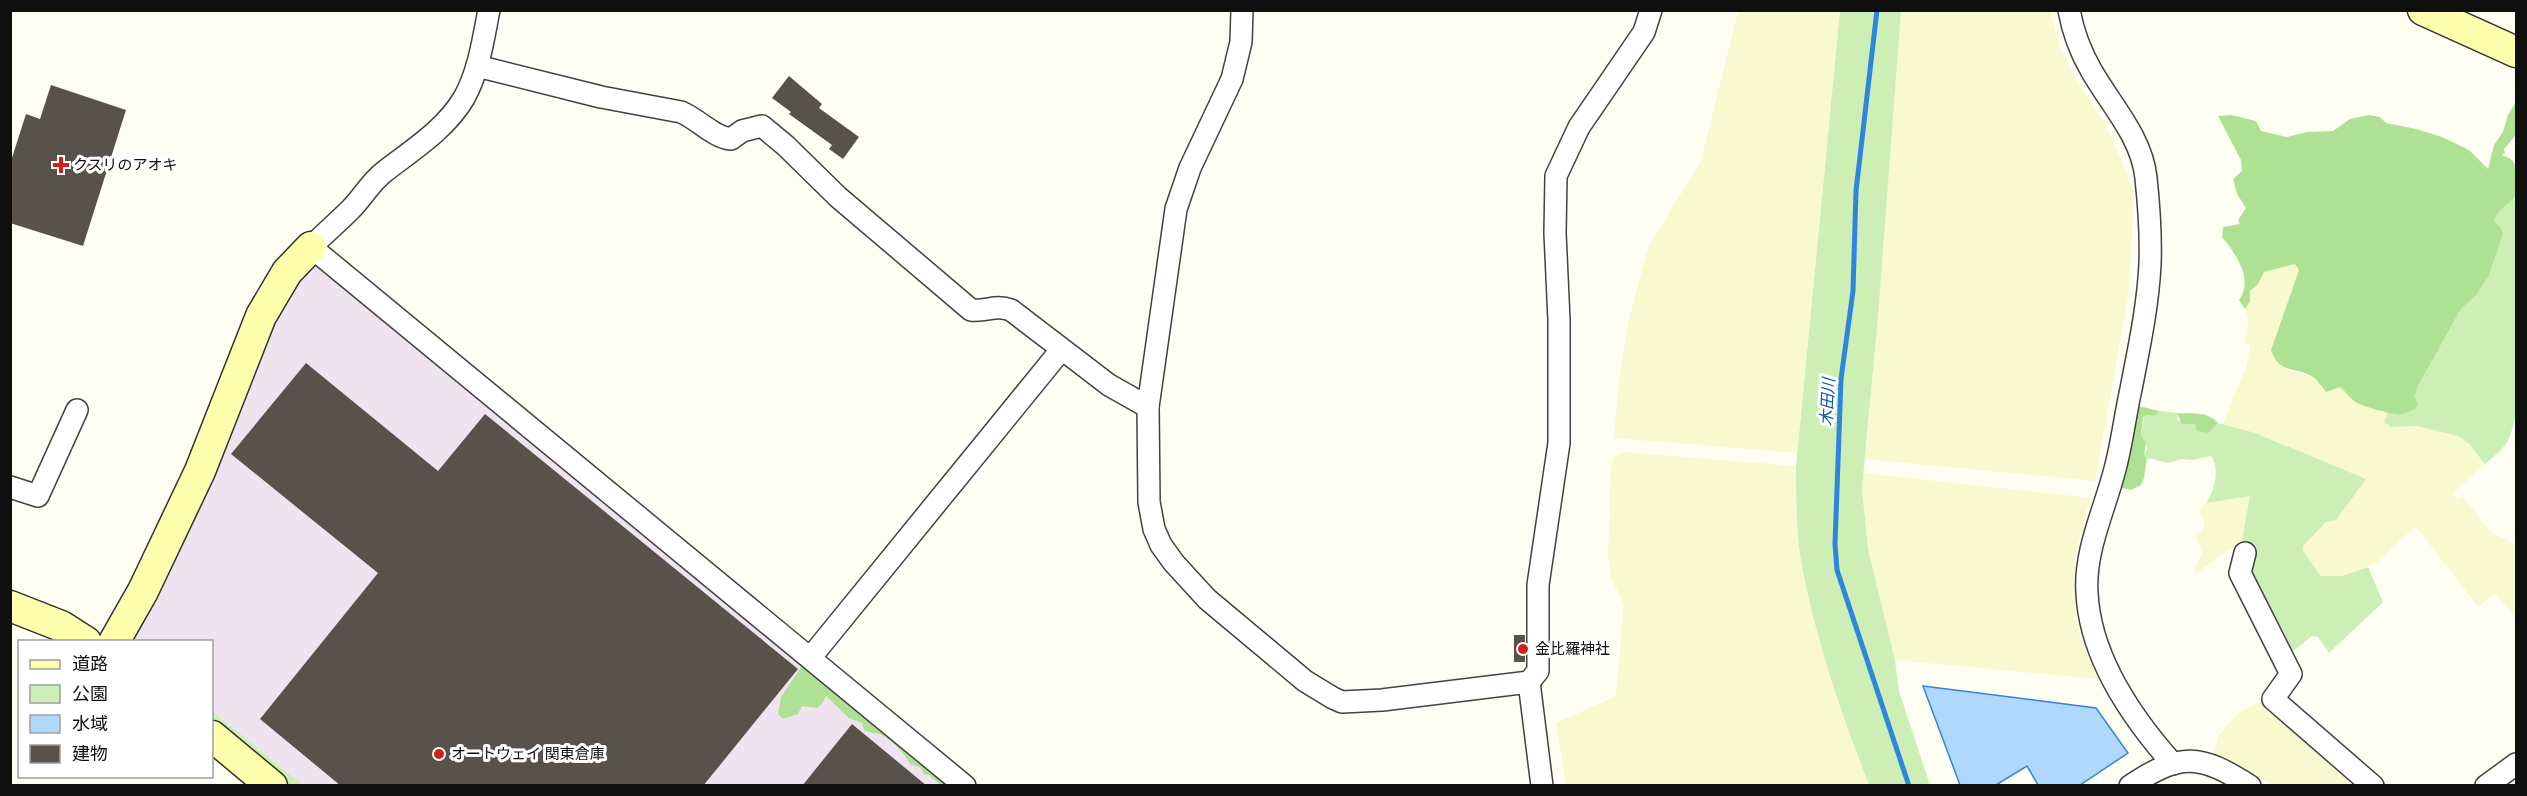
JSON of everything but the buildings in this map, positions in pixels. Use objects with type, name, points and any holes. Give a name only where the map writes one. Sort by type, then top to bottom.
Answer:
[{"type":"street","points":[[115,640],[143,591],[196,481],[261,316],[287,272],[352,208],[365,189],[404,159],[451,116],[463,98],[477,66],[489,10]]},
{"type":"street","points":[[1242,10],[1241,42],[1232,79],[1190,168],[1176,209],[1148,407],[1149,502],[1154,529],[1161,545],[1179,570],[1208,599],[1305,681],[1342,702],[1382,700],[1529,682],[1538,671],[1538,585],[1559,443],[1559,320],[1554,233],[1556,176],[1579,127],[1644,32],[1651,10]]},
{"type":"street","points":[[2069,10],[2081,51],[2132,136],[2144,161],[2150,263],[2142,325],[2115,468],[2088,568],[2086,591],[2088,610],[2092,630],[2103,657],[2126,701],[2140,724],[2173,764]]},
{"type":"street","points":[[2423,10],[2517,52]]},
{"type":"street","points":[[477,66],[602,97],[681,112],[724,138],[731,139],[742,131],[762,126],[838,197],[971,310],[981,311],[1001,306],[1011,310],[1109,385],[1148,407]]},
{"type":"street","points":[[311,247],[965,786]]},
{"type":"street","points":[[811,657],[1061,350]]},
{"type":"street","points":[[10,487],[38,496],[77,410]]},
{"type":"street","points":[[2245,553],[2240,573],[2291,674],[2273,699],[2373,786]]},
{"type":"street","points":[[10,606],[61,626],[83,640]]},
{"type":"street","points":[[1529,682],[1542,786]]},
{"type":"street","points":[[213,737],[272,786]]},
{"type":"street","points":[[2130,786],[2173,764],[2185,761],[2204,761],[2221,768],[2250,786]]},
{"type":"street","points":[[2486,786],[2517,764]]},
{"type":"shaded area","points":[[311,257],[952,785],[288,785],[213,723],[213,640],[133,640],[140,617],[253,354]]},
{"type":"green space","points":[[1738,11],[1840,11],[1797,453],[1614,438],[1619,381],[1628,324],[1643,266],[1649,246],[1701,161]]},
{"type":"green space","points":[[1840,11],[1901,11],[1878,316],[1862,489],[1868,549],[1895,660],[1899,691],[1930,785],[1869,785],[1822,650],[1802,566],[1799,541],[1796,466]]},
{"type":"green space","points":[[1901,11],[2050,11],[2060,49],[2076,80],[2106,125],[2123,164],[2134,196],[2128,297],[2095,481],[1866,459]]},
{"type":"green space","points":[[2516,102],[2516,135],[2504,149],[2505,153],[2502,155],[2511,159],[2515,166],[2517,187],[2515,196],[2498,213],[2494,221],[2502,229],[2503,234],[2489,275],[2477,294],[2461,309],[2418,386],[2415,396],[2418,406],[2398,414],[2374,409],[2354,401],[2340,387],[2326,392],[2313,377],[2279,363],[2271,350],[2299,270],[2295,264],[2264,272],[2258,284],[2250,291],[2250,301],[2245,309],[2239,300],[2245,284],[2244,276],[2233,251],[2222,237],[2223,227],[2240,224],[2238,220],[2246,208],[2237,194],[2233,179],[2242,171],[2241,160],[2218,116],[2231,115],[2256,121],[2261,131],[2287,137],[2307,132],[2333,131],[2350,119],[2369,115],[2380,117],[2386,123],[2442,137],[2469,150],[2488,169],[2494,145],[2503,132],[2508,115]]},
{"type":"green space","points":[[2516,190],[2516,414],[2506,443],[2485,464],[2469,444],[2458,436],[2418,426],[2391,427],[2384,422],[2388,412],[2415,396],[2418,386],[2461,309],[2477,294],[2488,275],[2503,234],[2502,229],[2494,221],[2498,212]]},
{"type":"green space","points":[[2295,264],[2299,270],[2275,337],[2290,371],[2312,377],[2326,392],[2340,387],[2354,401],[2388,412],[2384,422],[2390,427],[2418,426],[2439,429],[2458,436],[2469,444],[2485,464],[2453,493],[2458,500],[2462,496],[2491,532],[2516,545],[2516,617],[2495,594],[2478,607],[2416,526],[2377,562],[2342,576],[2321,576],[2303,551],[2303,546],[2309,537],[2330,520],[2223,424],[2247,365],[2250,346],[2244,342],[2249,319],[2245,309],[2250,301],[2250,291],[2258,284],[2264,272]]},
{"type":"green space","points":[[2138,406],[2160,411],[2154,416],[2143,417],[2141,435],[2146,443],[2144,455],[2147,458],[2144,478],[2141,485],[2131,490],[2122,488],[2121,484]]},
{"type":"green space","points":[[2160,411],[2177,413],[2178,420],[2195,424],[2197,428],[2218,423],[2255,433],[2366,479],[2336,520],[2326,522],[2303,546],[2303,551],[2321,576],[2342,576],[2368,567],[2383,602],[2329,653],[2318,637],[2312,636],[2290,654],[2247,573],[2255,546],[2242,541],[2250,496],[2206,503],[2212,492],[2216,473],[2211,456],[2168,463],[2147,458],[2144,455],[2147,448],[2141,436],[2144,417],[2154,416]]},
{"type":"green space","points":[[2177,413],[2204,415],[2218,423],[2208,433],[2197,431],[2195,424],[2182,424]]},
{"type":"green space","points":[[1624,452],[1796,466],[1796,511],[1802,566],[1853,744],[1869,785],[1566,785],[1556,723],[1616,696],[1624,604],[1611,578],[1608,556],[1611,464],[1615,456]]},
{"type":"green space","points":[[1863,473],[2090,498],[2075,558],[2074,589],[2077,625],[2087,656],[2098,679],[1895,660],[1868,549],[1862,489]]},
{"type":"green space","points":[[2250,495],[2248,518],[2240,548],[2231,549],[2196,573],[2195,569],[2202,553],[2195,533],[2200,533],[2205,526],[2200,509],[2202,506],[2206,503]]},
{"type":"green space","points":[[804,663],[952,785],[941,785],[929,775],[924,774],[921,768],[910,764],[890,740],[880,734],[864,730],[862,723],[849,718],[826,696],[817,708],[802,706],[798,714],[783,719],[778,714],[781,697]]},
{"type":"green space","points":[[2258,702],[2281,715],[2352,776],[2344,785],[2271,785],[2238,763],[2214,754],[2218,736],[2228,724],[2241,711]]},
{"type":"green space","points":[[213,712],[303,785],[288,785],[213,723]]},
{"type":"water","points":[[1923,686],[2096,708],[2128,753],[2080,785],[2038,785],[2027,766],[1996,785],[1960,785]]},
{"type":"waterway","name":"木田川","points":[[1877,10],[1856,191],[1853,291],[1841,379],[1835,544],[1837,570],[1909,786]]},
{"type":"place","name":"クスリのアオキ","points":[[61,165]]},
{"type":"place","name":"金比羅神社","points":[[1523,649]]},
{"type":"place","name":"オートウェイ 関東倉庫","points":[[439,754]]}]
